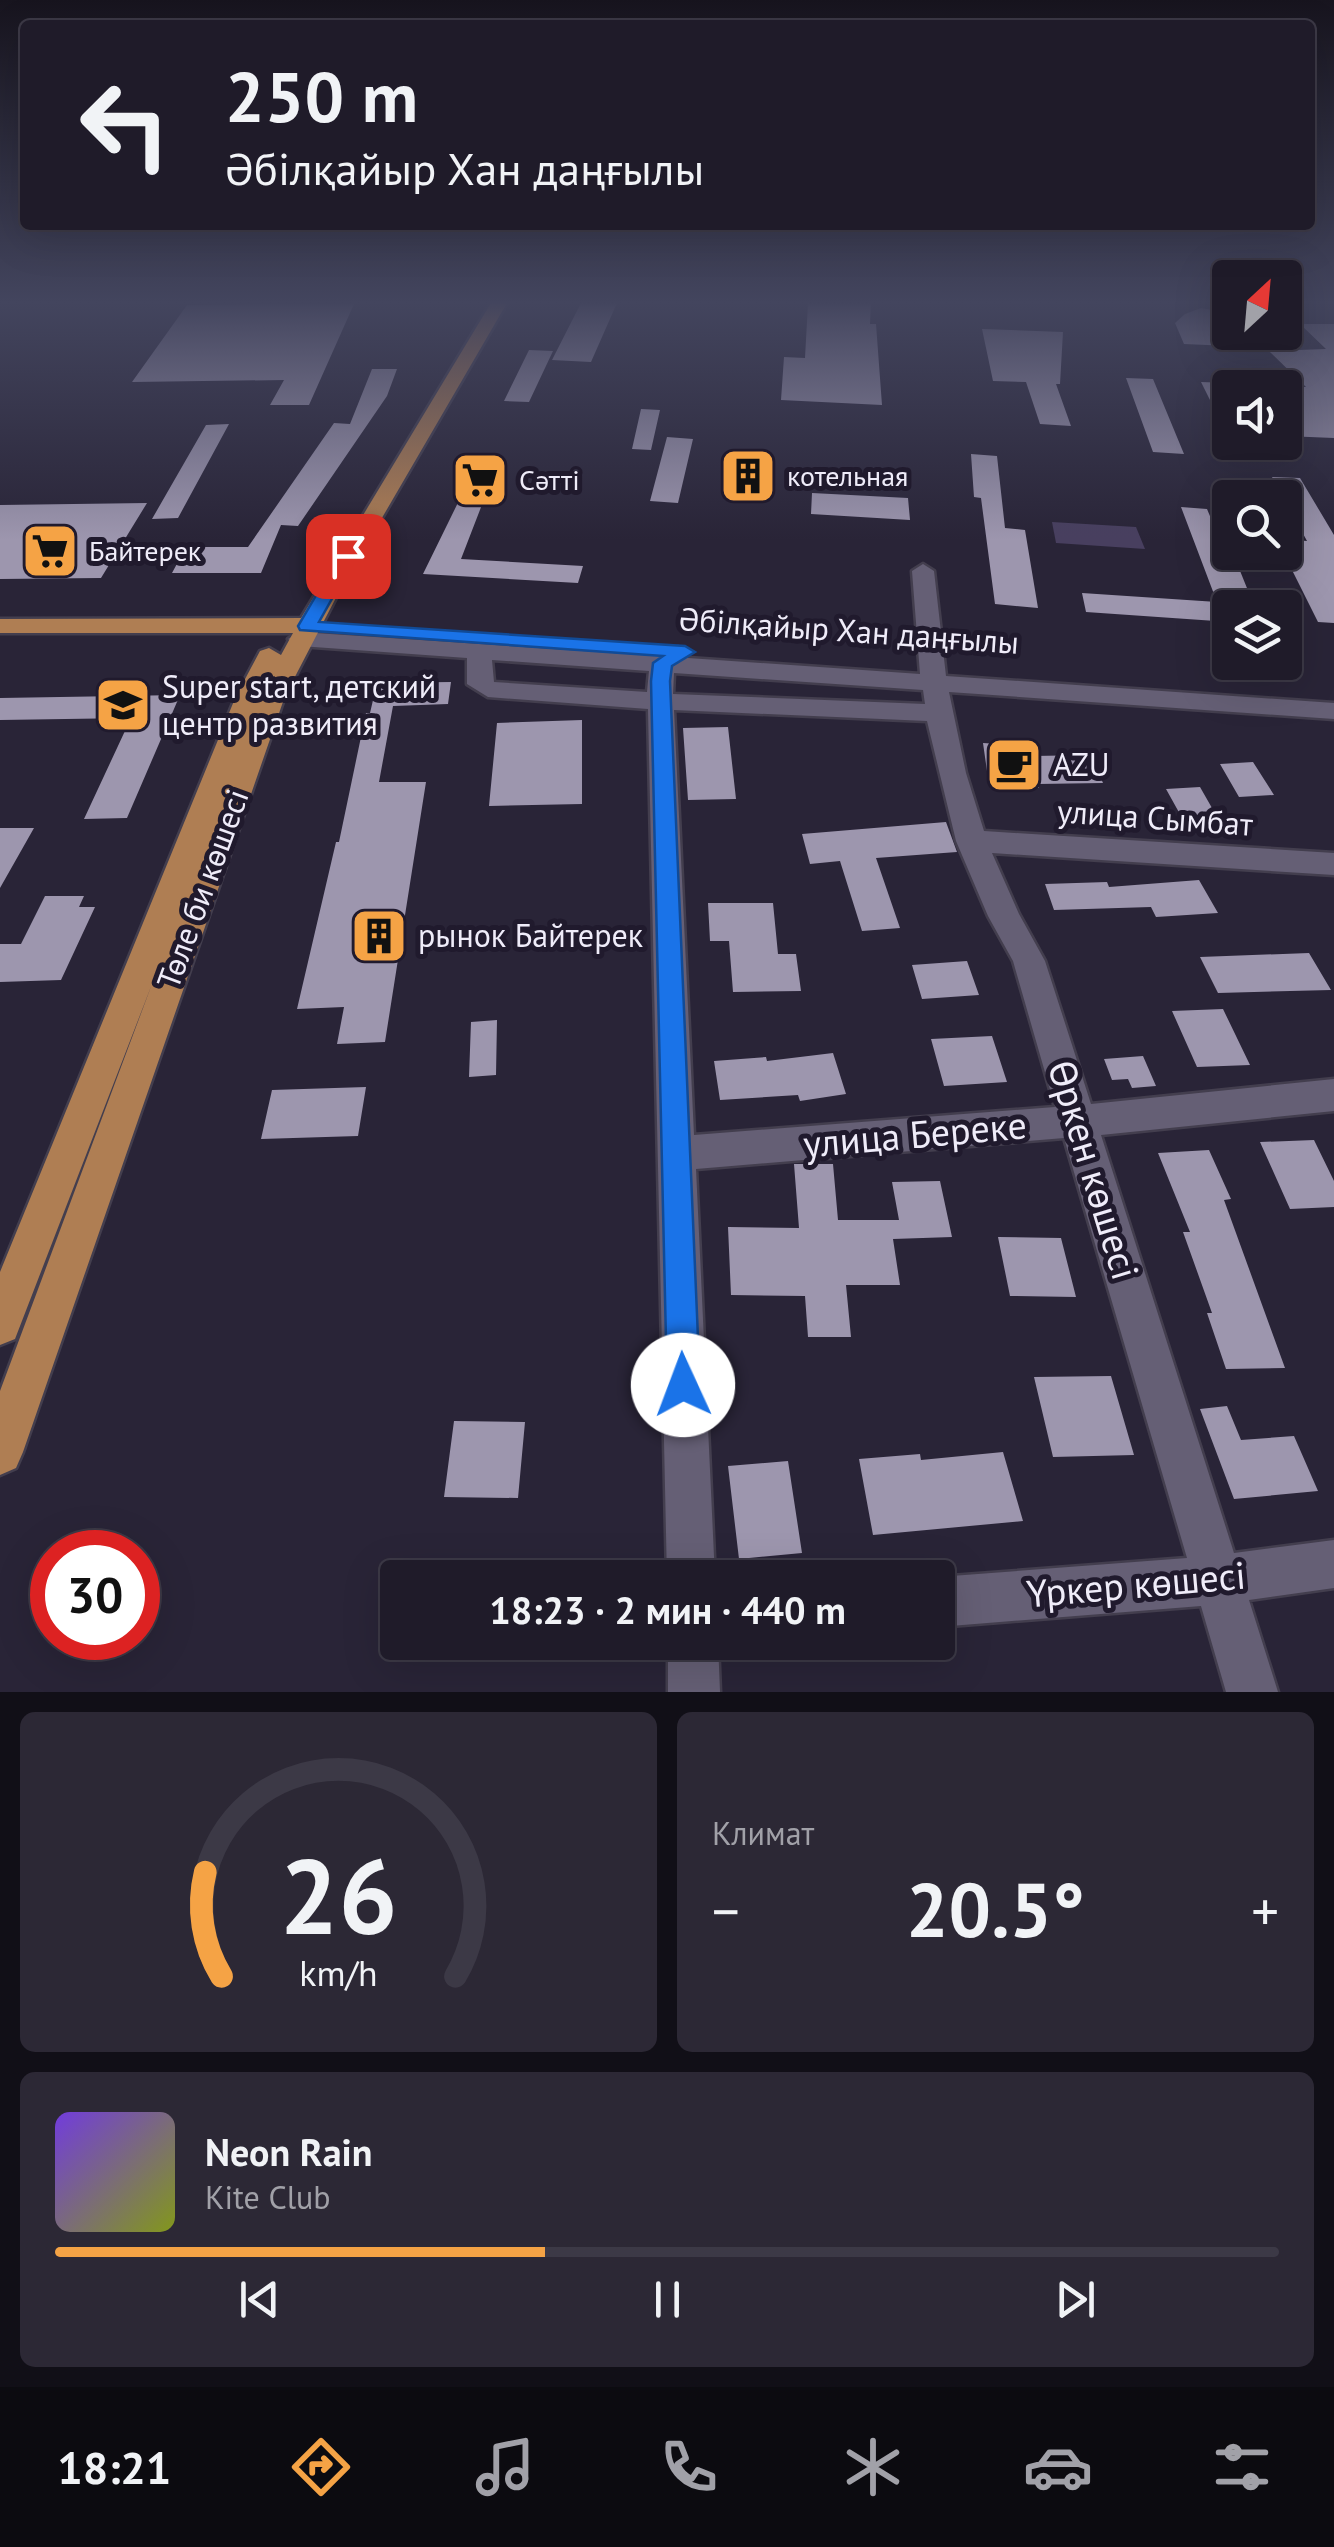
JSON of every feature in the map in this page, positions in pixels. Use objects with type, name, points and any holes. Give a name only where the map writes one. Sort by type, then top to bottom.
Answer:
[{"type":"main road","name":"Төле би көшесі","points":[[0,1452],[293,632],[437,382]]},
{"type":"main road","name":"Төле би көшесі","points":[[0,1324],[249,696],[450,382]]},
{"type":"main road","name":"Әбілқайыр Хан даңғылы","points":[[0,626],[293,632]]},
{"type":"main road","name":"Әбілқайыр Хан даңғылы","points":[[0,638],[293,632]]},
{"type":"street","name":"Өркен көшесі","points":[[923,571],[933,679],[972,841],[1003,919],[1029,960],[1252,1692]]},
{"type":"street","name":"Әбілқайыр Хан даңғылы","points":[[293,632],[670,671]]},
{"type":"street","name":"Әбілқайыр Хан даңғылы","points":[[293,632],[670,671],[1334,698]]},
{"type":"street","points":[[480,650],[480,684],[488,689],[587,698],[670,671],[933,679]]},
{"type":"street","points":[[670,671],[674,1154],[690,1560]]},
{"type":"street","name":"Әбілқайыр Хан даңғылы","points":[[933,679],[1334,711]]},
{"type":"street","name":"улица Сымбат","points":[[972,841],[1334,864]]},
{"type":"street","name":"улица Береке","points":[[674,1154],[1079,1121],[1334,1095]]},
{"type":"street","name":"Үркер көшесі","points":[[955,1601],[1215,1580],[1334,1564]]},
{"type":"street","points":[[693,1660],[694,1692]]},
{"type":"shaded area","points":[[1052,522],[1136,527],[1145,549],[1056,543]]},
{"type":"building","points":[[283,382],[319,382],[309,405],[270,405]]},
{"type":"building","points":[[367,382],[392,382],[387,396],[298,526],[281,525],[261,573],[172,573],[186,547],[248,547],[334,423],[350,424]]},
{"type":"building","points":[[513,382],[538,382],[529,402],[504,401]]},
{"type":"building","points":[[782,382],[880,382],[882,405],[781,400]]},
{"type":"building","points":[[1026,382],[1060,382],[1056,384],[1071,426],[1040,424]]},
{"type":"building","points":[[1127,382],[1154,382],[1184,454],[1153,452]]},
{"type":"building","points":[[1201,382],[1212,382],[1212,404]]},
{"type":"building","points":[[1302,382],[1334,382],[1334,438],[1302,437],[1302,387],[1306,387]]},
{"type":"building","points":[[641,409],[660,410],[651,450],[632,449]]},
{"type":"building","points":[[229,424],[178,518],[152,519],[206,425]]},
{"type":"building","points":[[667,437],[693,439],[678,503],[650,501]]},
{"type":"building","points":[[971,454],[997,456],[1005,528],[1025,530],[1038,608],[995,604],[981,498],[974,497]]},
{"type":"building","name":"котельная","points":[[731,459],[770,461],[766,492],[725,490]]},
{"type":"building","points":[[474,470],[495,471],[461,559],[583,566],[578,583],[423,574]]},
{"type":"building","points":[[1272,477],[1301,480],[1274,480]]},
{"type":"building","points":[[1302,481],[1334,535],[1334,623],[1318,622],[1292,570],[1302,570],[1302,541],[1307,541],[1302,532]]},
{"type":"building","points":[[812,493],[908,498],[910,520],[811,514]]},
{"type":"building","points":[[147,503],[101,578],[0,579],[0,505]]},
{"type":"building","points":[[1181,507],[1207,509],[1212,521],[1212,570],[1240,570],[1248,590],[1212,590]]},
{"type":"building","points":[[1082,593],[1212,602],[1212,621],[1086,612]]},
{"type":"building","points":[[451,682],[448,704],[393,706],[379,782],[426,782],[385,1042],[337,1044],[344,1007],[297,1009],[366,713],[370,713],[377,683]]},
{"type":"building","points":[[180,695],[127,818],[84,819],[131,718],[0,720],[0,698]]},
{"type":"building","points":[[582,720],[582,804],[489,806],[497,723]]},
{"type":"building","points":[[728,727],[736,799],[688,800],[683,728]]},
{"type":"building","points":[[983,743],[1032,746],[1033,756],[1091,755],[1103,783],[1038,784],[1039,788],[989,785]]},
{"type":"building","points":[[1253,762],[1274,795],[1239,797],[1220,764]]},
{"type":"building","points":[[1200,787],[1216,815],[1181,816],[1166,789]]},
{"type":"building","points":[[946,822],[957,852],[876,858],[900,928],[862,931],[840,861],[810,864],[802,834]]},
{"type":"building","points":[[0,828],[34,828],[0,888]]},
{"type":"building","points":[[1199,880],[1218,913],[1156,917],[1151,907],[1054,910],[1045,884],[1107,882],[1109,887]]},
{"type":"building","points":[[45,896],[84,896],[79,907],[95,907],[61,980],[0,982],[0,944],[21,944]]},
{"type":"building","points":[[708,903],[773,903],[778,954],[796,954],[801,991],[733,992],[729,941],[710,941]]},
{"type":"building","points":[[1309,953],[1331,990],[1218,993],[1200,957]]},
{"type":"building","points":[[967,961],[979,995],[922,999],[912,965]]},
{"type":"building","points":[[1223,1009],[1250,1065],[1197,1067],[1172,1011]]},
{"type":"building","points":[[497,1020],[496,1075],[469,1077],[471,1022]]},
{"type":"building","points":[[992,1036],[1007,1082],[944,1086],[931,1039]]},
{"type":"building","points":[[833,1053],[846,1094],[800,1101],[798,1095],[720,1100],[714,1061],[766,1057],[767,1061]]},
{"type":"building","points":[[1143,1056],[1156,1086],[1132,1088],[1128,1079],[1112,1080],[1104,1059]]},
{"type":"building","points":[[366,1087],[358,1136],[261,1139],[272,1090]]},
{"type":"building","points":[[1314,1140],[1334,1181],[1334,1207],[1290,1209],[1260,1142]]},
{"type":"building","points":[[1209,1150],[1231,1199],[1224,1200],[1285,1368],[1226,1369],[1207,1313],[1212,1313],[1183,1232],[1190,1232],[1158,1153]]},
{"type":"building","points":[[794,1164],[833,1164],[838,1220],[899,1220],[892,1182],[940,1181],[952,1237],[893,1239],[900,1285],[846,1285],[851,1337],[808,1337],[805,1296],[731,1295],[728,1227],[799,1228]]},
{"type":"building","points":[[998,1237],[1061,1238],[1076,1297],[1010,1296]]},
{"type":"building","points":[[1111,1376],[1134,1455],[1053,1457],[1034,1377]]},
{"type":"building","points":[[1227,1406],[1241,1440],[1294,1436],[1318,1491],[1234,1499],[1200,1409]]},
{"type":"building","points":[[454,1421],[525,1422],[518,1498],[444,1497]]},
{"type":"building","points":[[1003,1452],[1023,1521],[873,1535],[859,1459],[920,1454],[921,1460]]},
{"type":"building","points":[[788,1461],[802,1553],[739,1559],[728,1466]]},
{"type":"place","name":"котельная","points":[[748,476]]},
{"type":"place","name":"Cәтті","points":[[480,480]]},
{"type":"place","name":"Байтерек","points":[[50,551]]},
{"type":"place","name":"Super start, детский центр развития","points":[[123,705]]},
{"type":"place","name":"AZU","points":[[1014,765]]},
{"type":"place","name":"рынок Байтерек","points":[[379,936]]},
{"type":"route","points":[[348,556],[307,626],[685,652],[663,663],[660,681],[683,1385]]}]
